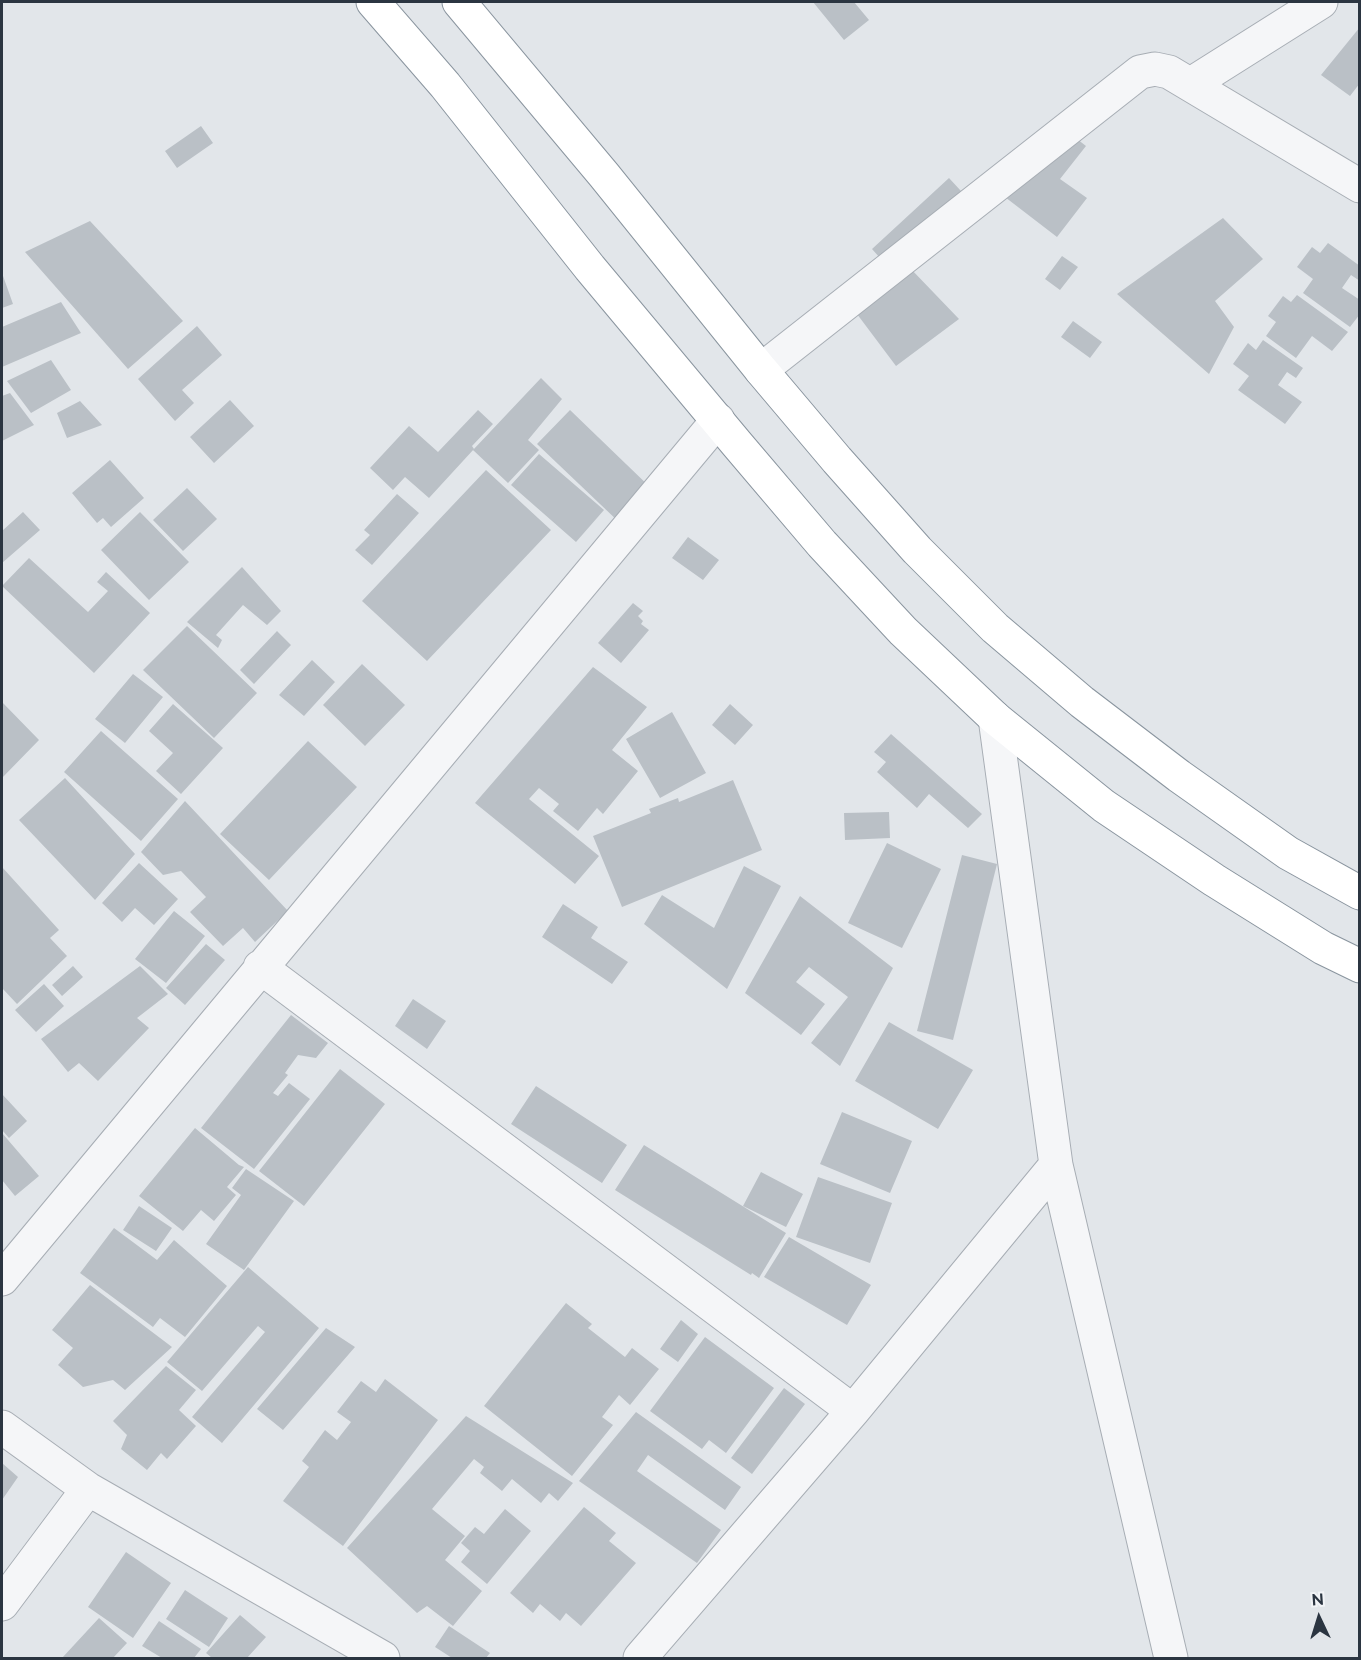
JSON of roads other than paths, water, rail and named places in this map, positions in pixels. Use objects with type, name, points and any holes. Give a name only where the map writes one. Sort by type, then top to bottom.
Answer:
[{"type":"highway","points":[[373,2],[445,85],[549,219],[822,544],[903,631],[995,718],[1113,812],[1224,887],[1323,948],[1359,966]]},
{"type":"highway","points":[[459,2],[604,175],[760,370],[837,460],[917,550],[995,628],[1082,702],[1179,776],[1288,853],[1359,892]]},
{"type":"street","points":[[1191,84],[1320,2]]},
{"type":"street","points":[[760,370],[1140,72],[1155,69],[1169,72],[1359,186]]},
{"type":"street","points":[[2,1279],[718,420]]},
{"type":"street","points":[[995,718],[1056,1165],[1171,1659]]},
{"type":"street","points":[[260,967],[853,1411]]},
{"type":"street","points":[[640,1659],[853,1411],[1056,1165]]},
{"type":"street","points":[[2,1427],[88,1489],[383,1659]]},
{"type":"street","points":[[2,1604],[88,1489]]}]
